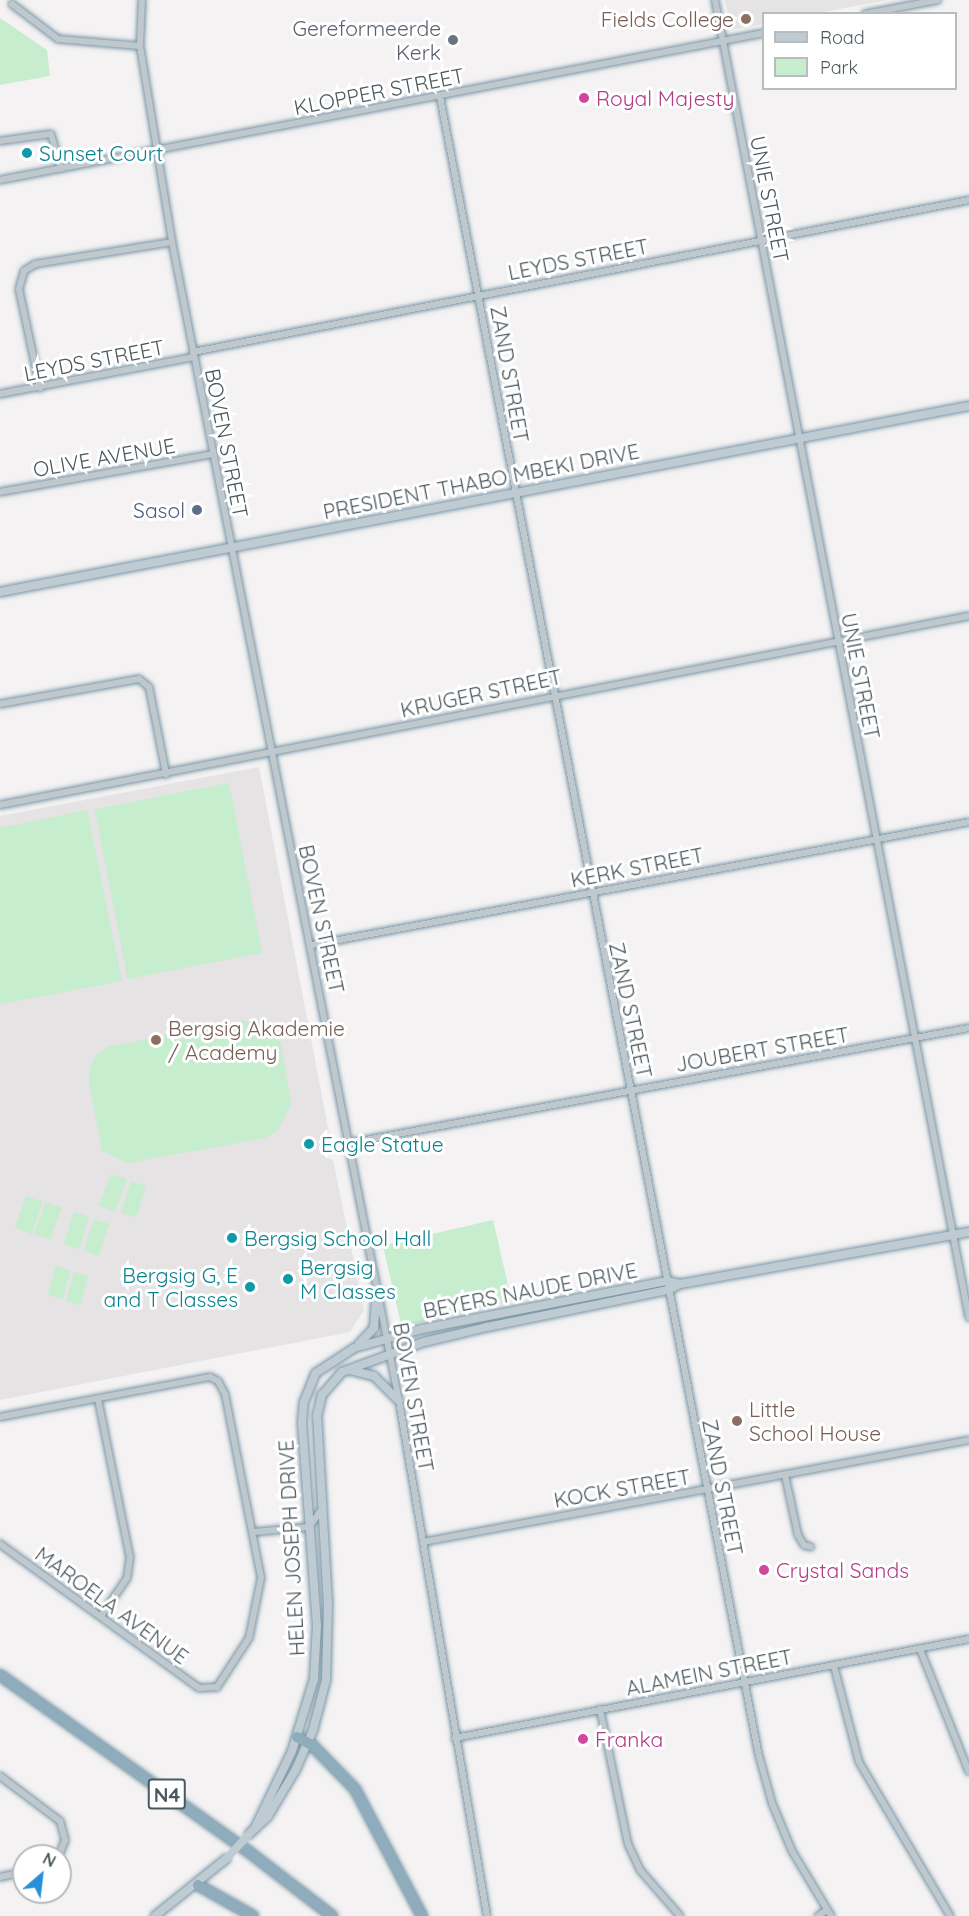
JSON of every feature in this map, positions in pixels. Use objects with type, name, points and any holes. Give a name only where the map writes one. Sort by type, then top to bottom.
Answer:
[{"type":"highway","name":"N4","points":[[0,1675],[249,1852],[332,1916]]},
{"type":"highway","points":[[303,1739],[356,1789],[422,1916]]},
{"type":"highway","points":[[198,1885],[253,1916]]},
{"type":"street","name":"BOVEN STREET","points":[[142,0],[140,46],[172,242],[271,753],[312,945],[399,1401],[487,1916]]},
{"type":"street","name":"UNIE STREET","points":[[716,0],[798,439],[969,1318]]},
{"type":"street","points":[[875,12],[938,0]]},
{"type":"street","points":[[12,4],[58,39],[140,46]]},
{"type":"street","name":"KLOPPER STREET","points":[[0,180],[762,33]]},
{"type":"street","name":"ZAND STREET","points":[[440,97],[555,695],[590,893],[630,1089],[706,1490],[746,1682],[772,1803],[792,1851],[829,1913]]},
{"type":"street","points":[[0,141],[51,134],[61,169]]},
{"type":"street","name":"LEYDS STREET","points":[[0,394],[40,388],[479,295],[969,200]]},
{"type":"street","points":[[40,388],[19,289],[24,271],[36,264],[172,242]]},
{"type":"street","name":"PRESIDENT THABO MBEKI DRIVE","points":[[0,592],[969,406]]},
{"type":"street","name":"OLIVE AVENUE","points":[[0,492],[213,454]]},
{"type":"street","name":"KRUGER STREET","points":[[0,805],[969,616]]},
{"type":"street","points":[[0,704],[139,679],[149,687],[166,774]]},
{"type":"street","name":"KERK STREET","points":[[312,945],[969,822]]},
{"type":"street","name":"JOUBERT STREET","points":[[349,1143],[630,1089],[969,1028]]},
{"type":"street","name":"BEYERS NAUDE DRIVE","points":[[387,1340],[483,1315],[680,1284],[969,1232]]},
{"type":"street","name":"BEYERS NAUDE DRIVE","points":[[390,1354],[487,1327],[667,1286]]},
{"type":"street","points":[[354,1348],[374,1328],[377,1289]]},
{"type":"street","name":"HELEN JOSEPH DRIVE","points":[[303,1739],[316,1659],[304,1402],[316,1373],[354,1348],[387,1340]]},
{"type":"street","name":"HELEN JOSEPH DRIVE","points":[[155,1916],[198,1885],[252,1831],[321,1704],[328,1657],[317,1416],[322,1395],[332,1380],[347,1370],[390,1354]]},
{"type":"street","points":[[347,1370],[374,1376],[399,1401]]},
{"type":"street","points":[[0,1417],[210,1377],[218,1381],[225,1394],[254,1532],[309,1527],[320,1512]]},
{"type":"street","points":[[99,1399],[130,1557],[128,1578],[101,1616]]},
{"type":"street","name":"KOCK STREET","points":[[423,1542],[969,1440]]},
{"type":"street","points":[[785,1475],[798,1535],[804,1545],[811,1547]]},
{"type":"street","name":"MAROELA AVENUE","points":[[0,1544],[181,1676],[206,1689],[217,1687],[231,1671],[249,1638],[257,1613],[261,1578],[254,1532]]},
{"type":"street","name":"ALAMEIN STREET","points":[[455,1738],[969,1639]]},
{"type":"street","points":[[920,1648],[969,1772]]},
{"type":"street","points":[[834,1666],[859,1762],[950,1916]]},
{"type":"street","points":[[600,1709],[628,1844],[640,1870],[680,1916]]},
{"type":"street","points":[[0,1776],[52,1812],[65,1831],[64,1844]]},
{"type":"street","points":[[818,1916],[829,1913]]},
{"type":"shaded area","name":"Fields College","points":[[725,0],[888,0],[823,12],[762,12],[762,24],[731,30]]},
{"type":"shaded area","name":"Bergsig Akademie / Academy","points":[[259,767],[329,1133],[322,1141],[326,1157],[333,1160],[364,1310],[350,1332],[0,1400],[0,816]]},
{"type":"green space","points":[[0,18],[47,50],[50,76],[0,85]]},
{"type":"green space","points":[[229,783],[262,953],[128,979],[95,809]]},
{"type":"green space","points":[[87,810],[122,981],[0,1004],[0,828]]},
{"type":"green space","points":[[245,1021],[261,1022],[274,1031],[281,1045],[291,1104],[278,1130],[266,1138],[128,1163],[102,1151],[89,1081],[90,1066],[98,1053],[110,1046]]},
{"type":"green space","points":[[111,1174],[127,1180],[115,1212],[99,1206]]},
{"type":"green space","points":[[131,1181],[146,1186],[136,1217],[121,1212]]},
{"type":"green space","points":[[26,1196],[43,1202],[32,1234],[15,1228]]},
{"type":"green space","points":[[46,1202],[62,1208],[50,1240],[34,1234]]},
{"type":"green space","points":[[74,1212],[89,1217],[79,1249],[63,1244]]},
{"type":"green space","points":[[94,1219],[109,1224],[99,1256],[83,1251]]},
{"type":"green space","points":[[493,1220],[512,1301],[402,1326],[383,1245]]},
{"type":"green space","points":[[56,1266],[70,1270],[62,1299],[48,1295]]},
{"type":"green space","points":[[74,1272],[88,1276],[80,1305],[66,1301]]},
{"type":"place","name":"Fields College","points":[[746,19]]},
{"type":"place","name":"Gereformeerde Kerk","points":[[453,40]]},
{"type":"place","name":"Royal Majesty","points":[[584,98]]},
{"type":"place","name":"Sunset Court","points":[[27,153]]},
{"type":"place","name":"Sasol","points":[[197,510]]},
{"type":"place","name":"Bergsig Akademie / Academy","points":[[156,1040]]},
{"type":"place","name":"Eagle Statue","points":[[309,1144]]},
{"type":"place","name":"Bergsig School Hall","points":[[232,1238]]},
{"type":"place","name":"Bergsig M Classes","points":[[288,1279]]},
{"type":"place","name":"Bergsig G, E and T Classes","points":[[250,1287]]},
{"type":"place","name":"Little School House","points":[[737,1421]]},
{"type":"place","name":"Crystal Sands","points":[[764,1570]]},
{"type":"place","name":"Franka","points":[[583,1739]]}]
